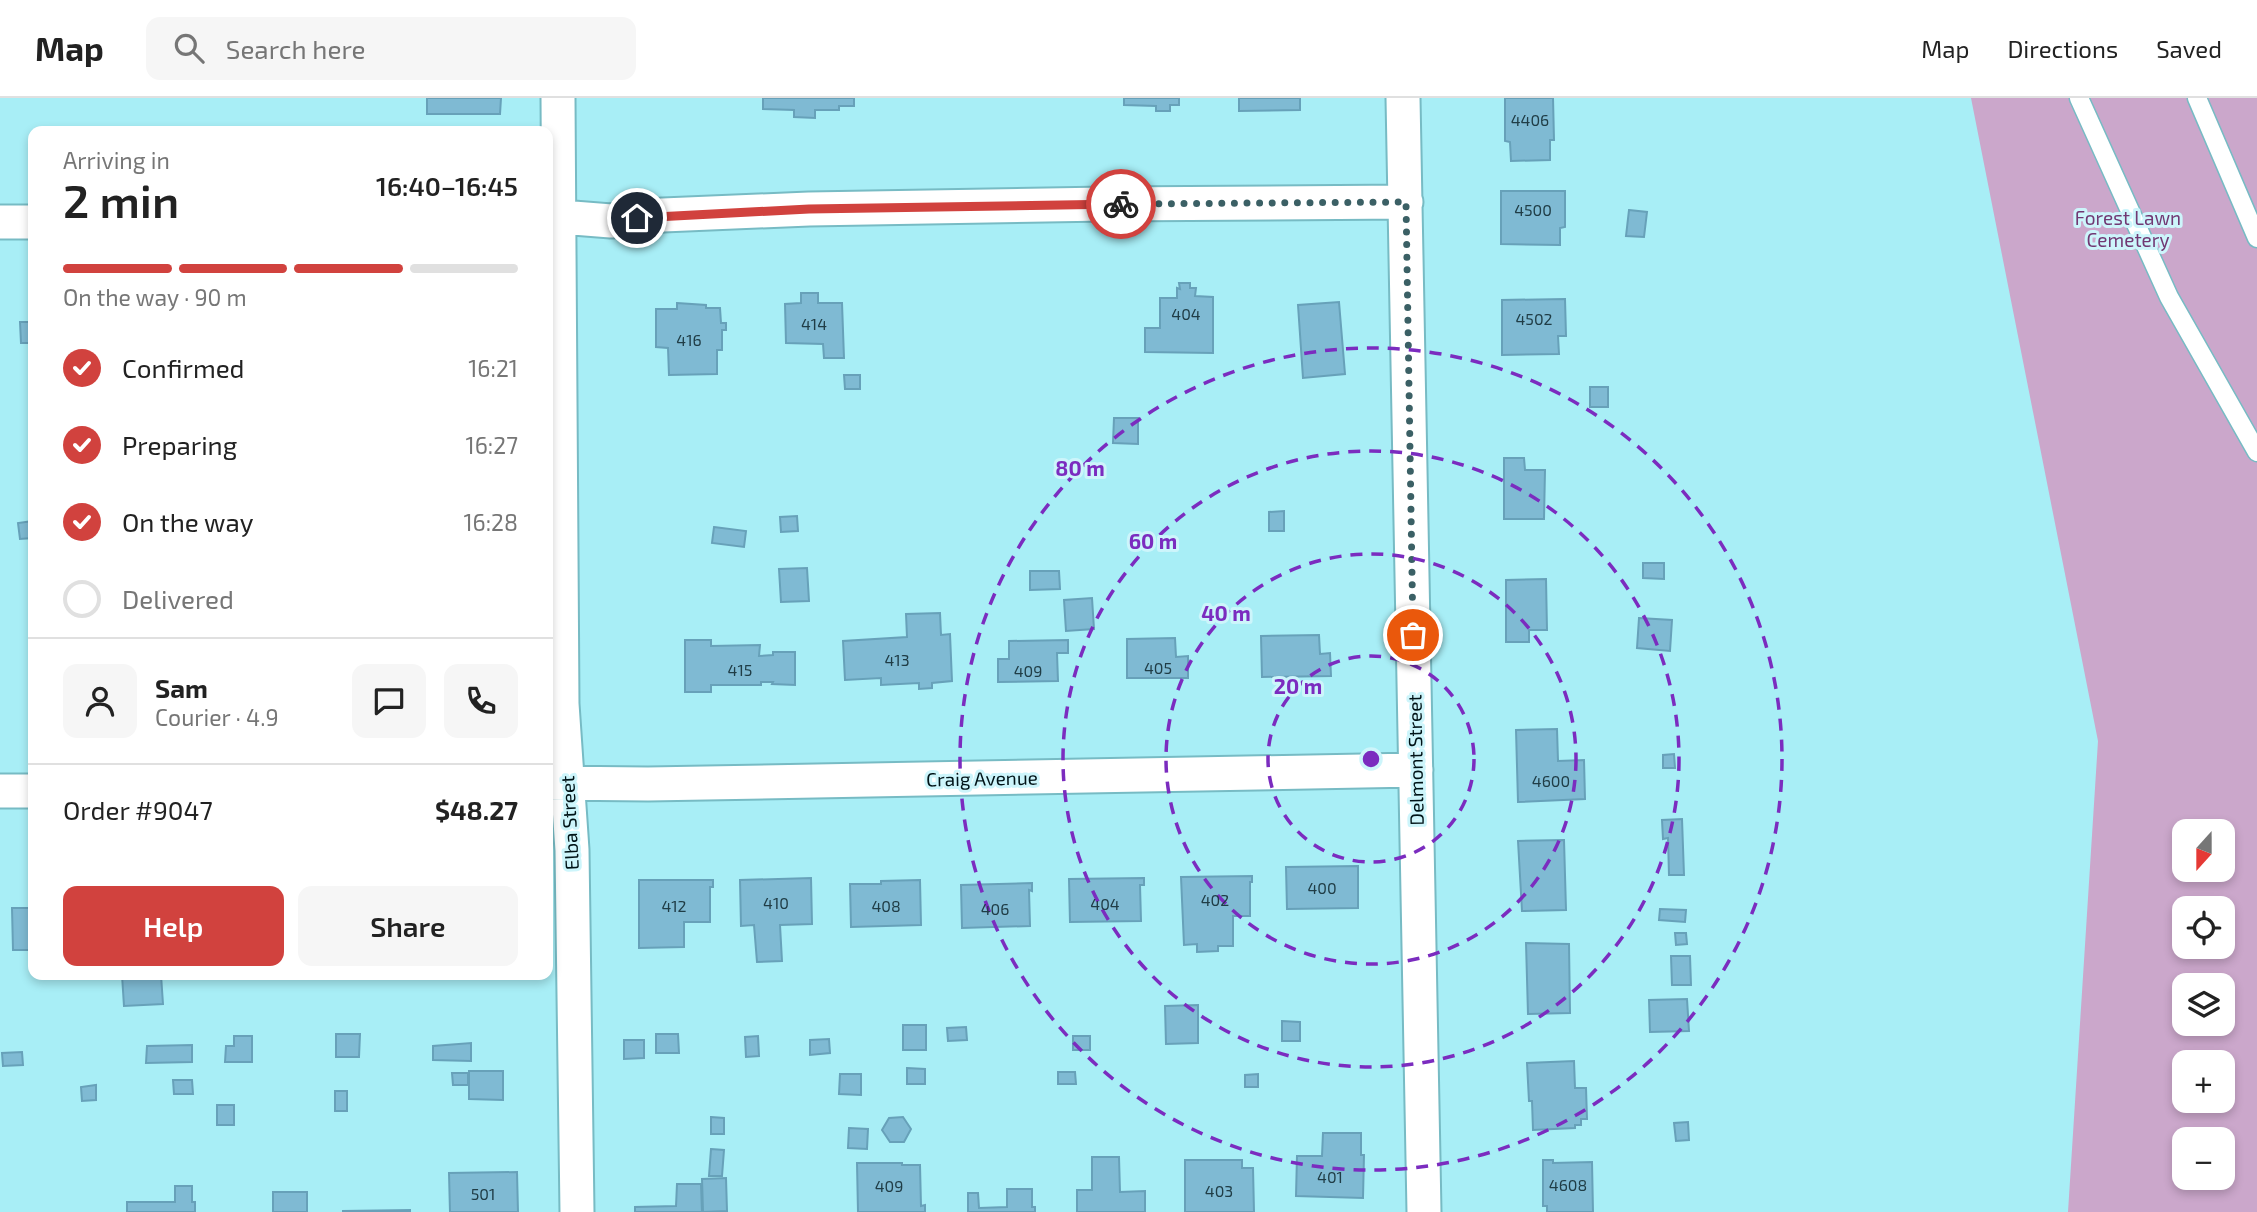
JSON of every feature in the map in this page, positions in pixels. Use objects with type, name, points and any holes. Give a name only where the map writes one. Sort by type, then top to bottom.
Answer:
[{"type":"street","name":"Elba Street","points":[[558,98],[553,217],[562,704],[557,783],[572,850],[577,1212]]},
{"type":"street","name":"Delmont Street","points":[[1403,98],[1424,1212]]},
{"type":"street","points":[[553,217],[611,220],[663,215],[809,209],[1406,202]]},
{"type":"street","points":[[0,222],[28,222]]},
{"type":"street","name":"Craig Avenue","points":[[557,783],[648,784],[1416,769]]},
{"type":"street","points":[[0,791],[28,791]]},
{"type":"lane","points":[[2079,98],[2169,297],[2257,453]]},
{"type":"lane","points":[[2197,98],[2257,238]]},
{"type":"green space","name":"Forest Lawn Cemetery","points":[[1971,98],[2257,98],[2257,1212],[2068,1212],[2098,741]]},
{"type":"building","points":[[427,98],[501,98],[500,114],[427,114]]},
{"type":"building","points":[[763,98],[854,98],[854,106],[839,106],[839,110],[815,110],[815,118],[794,117],[794,110],[763,109]]},
{"type":"building","points":[[1124,98],[1179,98],[1179,105],[1170,105],[1170,111],[1156,111],[1156,106],[1124,105]]},
{"type":"building","points":[[1239,98],[1300,98],[1300,110],[1239,111]]},
{"type":"building","points":[[1505,98],[1553,98],[1554,140],[1550,140],[1550,160],[1511,161],[1510,142],[1505,141]]},
{"type":"building","points":[[1501,191],[1565,191],[1565,227],[1560,228],[1560,245],[1501,244]]},
{"type":"building","points":[[1629,210],[1647,212],[1644,237],[1626,236]]},
{"type":"building","points":[[1179,283],[1190,283],[1190,288],[1196,288],[1195,296],[1213,297],[1213,353],[1145,352],[1145,328],[1160,328],[1160,298],[1177,298]]},
{"type":"building","points":[[801,293],[818,293],[818,303],[842,303],[844,358],[824,358],[823,344],[786,343],[785,304],[801,303]]},
{"type":"building","points":[[1565,299],[1566,336],[1558,336],[1559,354],[1502,355],[1502,300]]},
{"type":"building","points":[[1339,302],[1345,374],[1303,378],[1298,305]]},
{"type":"building","points":[[677,303],[720,308],[721,323],[726,323],[726,330],[722,330],[722,350],[717,350],[717,374],[669,375],[668,348],[656,347],[656,309],[677,309]]},
{"type":"building","points":[[20,322],[28,322],[28,343],[21,343]]},
{"type":"building","points":[[844,375],[860,375],[860,389],[845,389]]},
{"type":"building","points":[[1590,387],[1608,387],[1608,407],[1590,407]]},
{"type":"building","points":[[1114,418],[1138,418],[1138,444],[1113,443]]},
{"type":"building","points":[[1504,458],[1524,458],[1525,470],[1545,470],[1544,519],[1504,519]]},
{"type":"building","points":[[1284,511],[1284,531],[1269,531],[1269,512]]},
{"type":"building","points":[[797,516],[798,531],[781,532],[780,517]]},
{"type":"building","points":[[28,522],[28,538],[20,539],[18,523]]},
{"type":"building","points":[[714,527],[746,531],[744,547],[712,543]]},
{"type":"building","points":[[1643,563],[1664,563],[1664,579],[1643,578]]},
{"type":"building","points":[[807,568],[809,601],[781,602],[779,569]]},
{"type":"building","points":[[1030,571],[1059,571],[1060,589],[1030,590]]},
{"type":"building","points":[[1546,579],[1547,630],[1529,630],[1529,642],[1506,642],[1506,580]]},
{"type":"building","points":[[1092,598],[1094,629],[1066,631],[1064,600]]},
{"type":"building","points":[[940,613],[941,635],[950,634],[952,681],[932,683],[932,688],[919,689],[919,683],[881,685],[881,678],[845,680],[843,641],[907,637],[906,614]]},
{"type":"building","points":[[1639,618],[1672,620],[1670,651],[1637,648]]},
{"type":"building","points":[[1319,635],[1320,654],[1330,653],[1331,676],[1262,677],[1261,636]]},
{"type":"building","points":[[1175,638],[1176,657],[1188,656],[1188,678],[1127,678],[1127,639]]},
{"type":"building","points":[[685,640],[711,640],[711,646],[760,645],[759,656],[773,655],[773,652],[795,652],[795,685],[761,682],[761,685],[711,685],[711,692],[685,692]]},
{"type":"building","points":[[1068,640],[1068,653],[1057,653],[1058,681],[998,682],[998,659],[1009,659],[1009,641]]},
{"type":"building","points":[[1557,729],[1558,761],[1584,760],[1585,799],[1518,802],[1516,730]]},
{"type":"building","points":[[1674,754],[1675,768],[1663,768],[1663,755]]},
{"type":"building","points":[[1682,819],[1684,875],[1669,875],[1668,838],[1663,839],[1662,820]]},
{"type":"building","points":[[1564,840],[1566,910],[1522,911],[1518,841]]},
{"type":"building","points":[[1358,866],[1358,908],[1287,909],[1286,867]]},
{"type":"building","points":[[1252,876],[1250,916],[1233,916],[1233,946],[1218,946],[1218,951],[1197,952],[1197,944],[1184,945],[1181,877]]},
{"type":"building","points":[[811,878],[812,924],[780,925],[782,961],[757,962],[754,925],[741,926],[740,880]]},
{"type":"building","points":[[1144,878],[1144,885],[1140,885],[1141,921],[1070,922],[1069,879]]},
{"type":"building","points":[[639,880],[713,880],[713,887],[710,887],[710,922],[684,922],[684,947],[639,948]]},
{"type":"building","points":[[920,880],[921,925],[851,927],[850,884]]},
{"type":"building","points":[[1032,883],[1032,891],[1029,890],[1030,926],[962,928],[961,885]]},
{"type":"building","points":[[12,908],[28,908],[28,950],[13,950]]},
{"type":"building","points":[[1660,909],[1686,910],[1685,922],[1659,920]]},
{"type":"building","points":[[1675,933],[1686,933],[1687,944],[1676,945]]},
{"type":"building","points":[[1526,943],[1569,944],[1570,1013],[1528,1014]]},
{"type":"building","points":[[1671,956],[1690,956],[1691,985],[1672,985]]},
{"type":"building","points":[[122,980],[161,980],[163,1004],[124,1006]]},
{"type":"building","points":[[1687,999],[1689,1031],[1650,1032],[1649,1000]]},
{"type":"building","points":[[1198,1005],[1198,1043],[1166,1044],[1165,1006]]},
{"type":"building","points":[[1282,1021],[1300,1022],[1300,1041],[1282,1041]]},
{"type":"building","points":[[903,1025],[926,1025],[926,1050],[903,1050]]},
{"type":"building","points":[[966,1027],[967,1040],[948,1041],[947,1028]]},
{"type":"building","points":[[336,1034],[360,1034],[359,1057],[336,1057]]},
{"type":"building","points":[[656,1034],[678,1034],[679,1053],[656,1053]]},
{"type":"building","points":[[234,1036],[252,1036],[252,1062],[225,1062],[226,1046],[234,1046]]},
{"type":"building","points":[[758,1036],[759,1056],[746,1057],[745,1037]]},
{"type":"building","points":[[1073,1036],[1090,1036],[1090,1050],[1073,1050]]},
{"type":"building","points":[[829,1039],[830,1053],[810,1055],[810,1040]]},
{"type":"building","points":[[624,1040],[644,1040],[644,1058],[624,1059]]},
{"type":"building","points":[[471,1043],[471,1061],[433,1060],[433,1046]]},
{"type":"building","points":[[192,1045],[192,1062],[146,1063],[147,1046]]},
{"type":"building","points":[[22,1052],[23,1065],[3,1066],[2,1053]]},
{"type":"building","points":[[1574,1061],[1575,1088],[1586,1088],[1587,1119],[1581,1119],[1581,1125],[1575,1125],[1575,1128],[1533,1130],[1527,1063]]},
{"type":"building","points":[[907,1068],[925,1069],[925,1084],[907,1084]]},
{"type":"building","points":[[469,1071],[503,1071],[503,1100],[469,1099]]},
{"type":"building","points":[[1058,1072],[1075,1072],[1076,1084],[1058,1084]]},
{"type":"building","points":[[452,1073],[468,1073],[468,1085],[453,1085]]},
{"type":"building","points":[[840,1074],[861,1074],[861,1095],[839,1094]]},
{"type":"building","points":[[1258,1074],[1258,1087],[1245,1087],[1245,1075]]},
{"type":"building","points":[[173,1080],[192,1080],[193,1094],[174,1094]]},
{"type":"building","points":[[96,1085],[96,1100],[82,1101],[81,1087]]},
{"type":"building","points":[[335,1091],[347,1091],[347,1111],[335,1111]]},
{"type":"building","points":[[217,1105],[234,1105],[234,1125],[217,1125]]},
{"type":"building","points":[[711,1117],[724,1118],[724,1134],[711,1134]]},
{"type":"building","points":[[903,1117],[911,1129],[904,1142],[890,1142],[882,1130],[889,1118]]},
{"type":"building","points":[[1688,1122],[1689,1140],[1676,1141],[1674,1123]]},
{"type":"building","points":[[849,1128],[868,1129],[867,1149],[848,1148]]},
{"type":"building","points":[[1323,1133],[1361,1133],[1361,1155],[1364,1155],[1363,1198],[1296,1196],[1297,1156],[1322,1156]]},
{"type":"building","points":[[711,1149],[724,1150],[722,1176],[709,1176]]},
{"type":"building","points":[[1092,1157],[1119,1157],[1120,1192],[1145,1191],[1145,1212],[1077,1212],[1077,1190],[1092,1190]]},
{"type":"building","points":[[1185,1160],[1242,1160],[1242,1168],[1253,1168],[1254,1212],[1185,1212]]},
{"type":"building","points":[[1543,1160],[1553,1160],[1553,1163],[1592,1162],[1593,1212],[1547,1212],[1547,1206],[1543,1206]]},
{"type":"building","points":[[857,1163],[920,1165],[921,1206],[925,1205],[925,1212],[858,1212]]},
{"type":"building","points":[[517,1172],[518,1212],[450,1212],[449,1173]]},
{"type":"building","points":[[726,1178],[727,1211],[703,1212],[702,1179]]},
{"type":"building","points":[[677,1184],[701,1184],[702,1212],[635,1212],[635,1207],[676,1206]]},
{"type":"building","points":[[175,1186],[192,1186],[195,1212],[127,1212],[127,1202],[175,1202]]},
{"type":"building","points":[[1007,1189],[1032,1189],[1032,1207],[1035,1207],[1035,1212],[968,1212],[968,1193],[978,1193],[979,1208],[1007,1207]]},
{"type":"building","points":[[273,1192],[307,1192],[307,1212],[273,1212]]},
{"type":"building","points":[[343,1211],[410,1212],[343,1212]]},
{"type":"way so far","points":[[1121,204],[1406,202],[1413,635]]},
{"type":"route","points":[[637,218],[809,209],[1121,204]]}]
